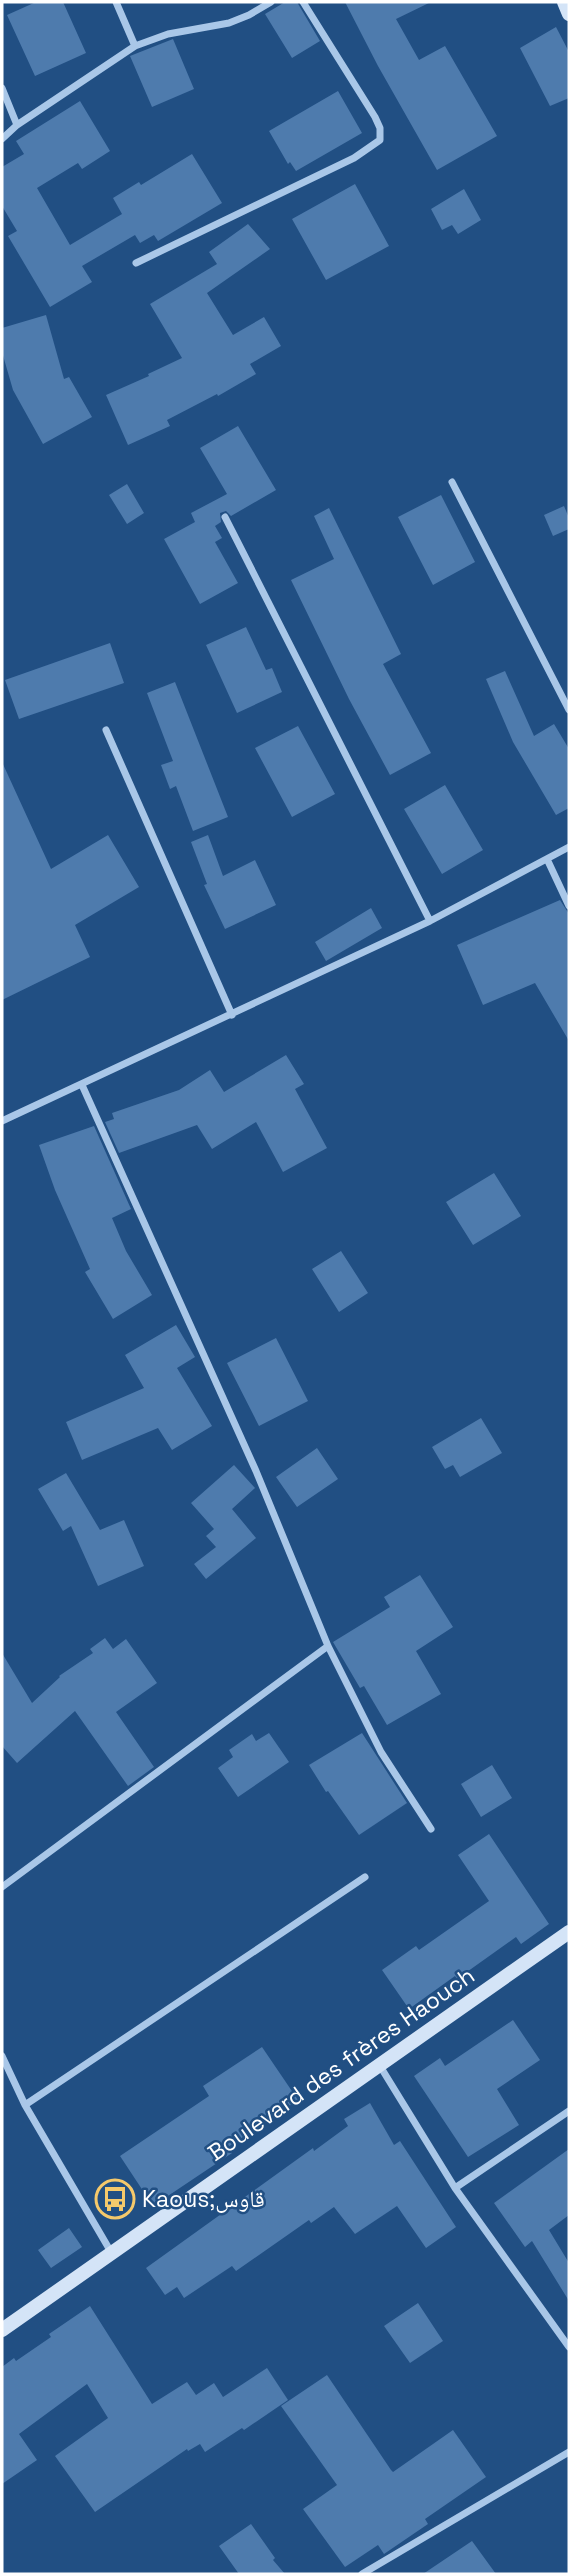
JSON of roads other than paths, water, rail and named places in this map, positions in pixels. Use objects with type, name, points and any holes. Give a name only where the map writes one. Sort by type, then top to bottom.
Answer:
[{"type":"street","points":[[116,2],[135,46]]},
{"type":"street","points":[[2,139],[17,125],[135,46],[168,34],[229,23],[271,2]]},
{"type":"street","points":[[136,263],[354,158],[380,140],[380,128],[375,117],[303,2]]},
{"type":"street","points":[[564,2],[569,14]]},
{"type":"street","points":[[2,88],[17,125]]},
{"type":"street","points":[[452,482],[569,710]]},
{"type":"street","points":[[225,517],[430,921]]},
{"type":"street","points":[[106,730],[232,1015]]},
{"type":"street","points":[[2,1121],[430,921],[569,847]]},
{"type":"street","points":[[547,859],[569,906]]},
{"type":"street","points":[[82,1085],[256,1471],[328,1646],[381,1752],[431,1829]]},
{"type":"street","points":[[2,1887],[328,1646]]},
{"type":"street","points":[[25,2105],[365,1877]]},
{"type":"street","name":"Boulevard des frères Haouch","points":[[2,2330],[569,1932]]},
{"type":"street","points":[[2,2056],[25,2105],[111,2252]]},
{"type":"street","points":[[380,2066],[455,2188],[569,2347]]},
{"type":"street","points":[[455,2188],[569,2111]]},
{"type":"street","points":[[362,2574],[569,2452]]},
{"type":"place","name":"Kaous;قاوس","points":[[115,2199]]}]
